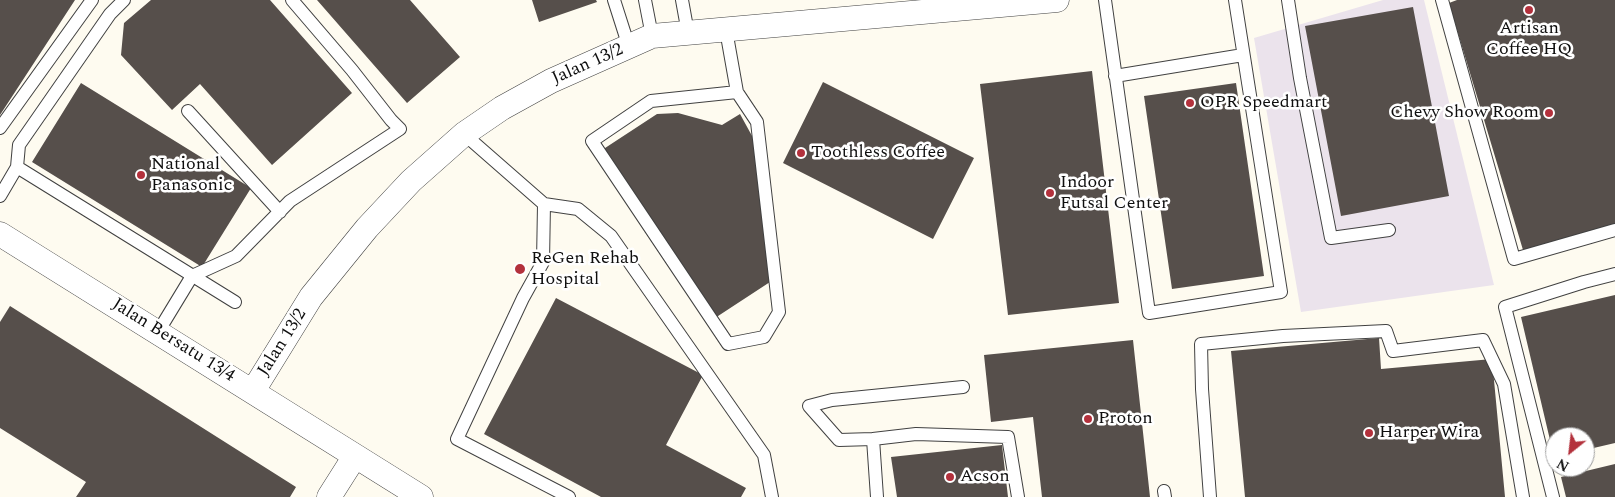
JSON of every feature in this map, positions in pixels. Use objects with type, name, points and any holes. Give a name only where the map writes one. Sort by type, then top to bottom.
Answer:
[{"type":"street","name":"Jalan 13/2","points":[[252,390],[311,297],[367,228],[411,181],[464,134],[502,108],[551,81],[652,36],[1057,0]]},
{"type":"street","name":"Jalan Bersatu 13/4","points":[[0,234],[422,497]]},
{"type":"street","points":[[329,497],[355,456]]},
{"type":"lane","points":[[0,128],[92,0]]},
{"type":"lane","points":[[0,196],[17,167],[19,146],[110,14],[124,0]]},
{"type":"lane","points":[[158,332],[192,276],[236,256],[290,201],[400,128],[391,120],[352,70],[292,0]]},
{"type":"lane","points":[[614,0],[629,46]]},
{"type":"lane","points":[[645,0],[652,36]]},
{"type":"lane","points":[[682,0],[688,33]]},
{"type":"lane","points":[[1105,0],[1150,312],[1281,292],[1235,0]]},
{"type":"lane","points":[[1288,0],[1300,78],[1332,238],[1389,230]]},
{"type":"lane","points":[[1442,0],[1514,259],[1615,230]]},
{"type":"lane","points":[[726,30],[737,92],[757,122],[779,312],[764,337],[728,344],[592,141],[650,101],[737,92]]},
{"type":"lane","points":[[1115,76],[1243,55]]},
{"type":"lane","points":[[188,111],[280,212]]},
{"type":"lane","points":[[464,134],[544,204],[578,209],[611,236],[764,455],[772,497]]},
{"type":"lane","points":[[17,167],[235,302]]},
{"type":"lane","points":[[544,204],[543,262],[523,298],[457,439],[568,497]]},
{"type":"lane","points":[[1553,497],[1505,307],[1615,274]]},
{"type":"lane","points":[[1210,497],[1200,344],[1283,336],[1386,330],[1393,351],[1484,340],[1504,384],[1523,497]]},
{"type":"lane","points":[[963,387],[832,400],[809,406],[839,440],[873,439],[916,434],[1008,437],[1018,497]]},
{"type":"lane","points":[[873,439],[876,497]]},
{"type":"shaded area","points":[[1383,0],[1424,0],[1494,285],[1301,312],[1254,38]]},
{"type":"building","points":[[0,0],[75,0],[0,115]]},
{"type":"building","points":[[151,0],[270,0],[352,93],[272,165],[200,84],[172,110],[121,55],[124,23]]},
{"type":"building","points":[[317,0],[410,0],[460,57],[407,103]]},
{"type":"building","points":[[532,0],[596,0],[597,2],[539,22]]},
{"type":"building","name":"Chevy Show Room","points":[[1457,0],[1615,0],[1615,224],[1523,250],[1449,3]]},
{"type":"building","points":[[1413,7],[1449,196],[1341,216],[1305,26]]},
{"type":"building","name":"Indoor Futsal Center","points":[[1092,71],[1119,303],[1008,315],[980,84]]},
{"type":"building","points":[[823,82],[974,158],[933,239],[783,163]]},
{"type":"building","name":"National Panasonic","points":[[81,83],[251,188],[202,267],[32,162]]},
{"type":"building","points":[[1236,83],[1264,276],[1172,289],[1144,96]]},
{"type":"building","points":[[678,113],[722,125],[740,114],[757,145],[770,282],[715,318],[602,150],[657,114]]},
{"type":"building","points":[[1615,295],[1615,443],[1595,448],[1595,427],[1547,427],[1521,317]]},
{"type":"building","points":[[556,298],[703,375],[666,445],[746,488],[741,497],[601,497],[484,434]]},
{"type":"building","points":[[10,306],[296,487],[290,497],[76,497],[86,482],[0,428],[0,322]]},
{"type":"building","name":"Harper Wira","points":[[1379,338],[1381,369],[1492,359],[1505,497],[1245,497],[1231,351]]},
{"type":"building","name":"Proton","points":[[1133,340],[1150,497],[1042,497],[1033,417],[991,422],[984,355]]},
{"type":"building","name":"Acson","points":[[1002,445],[1008,497],[897,497],[891,457]]},
{"type":"building","points":[[1615,464],[1615,497],[1566,497],[1561,477],[1595,477],[1595,469]]},
{"type":"place","name":"Artisan Coffee HQ","points":[[1529,10]]},
{"type":"place","name":"OPR Speedmart","points":[[1190,103]]},
{"type":"place","name":"Chevy Show Room","points":[[1549,113]]},
{"type":"place","name":"Toothless Coffee","points":[[801,153]]},
{"type":"place","name":"National Panasonic","points":[[141,175]]},
{"type":"place","name":"Indoor Futsal Center","points":[[1050,193]]},
{"type":"place","name":"ReGen Rehab Hospital","points":[[520,269]]},
{"type":"place","name":"Proton","points":[[1088,419]]},
{"type":"place","name":"Harper Wira","points":[[1369,433]]},
{"type":"place","name":"Acson","points":[[950,477]]}]
